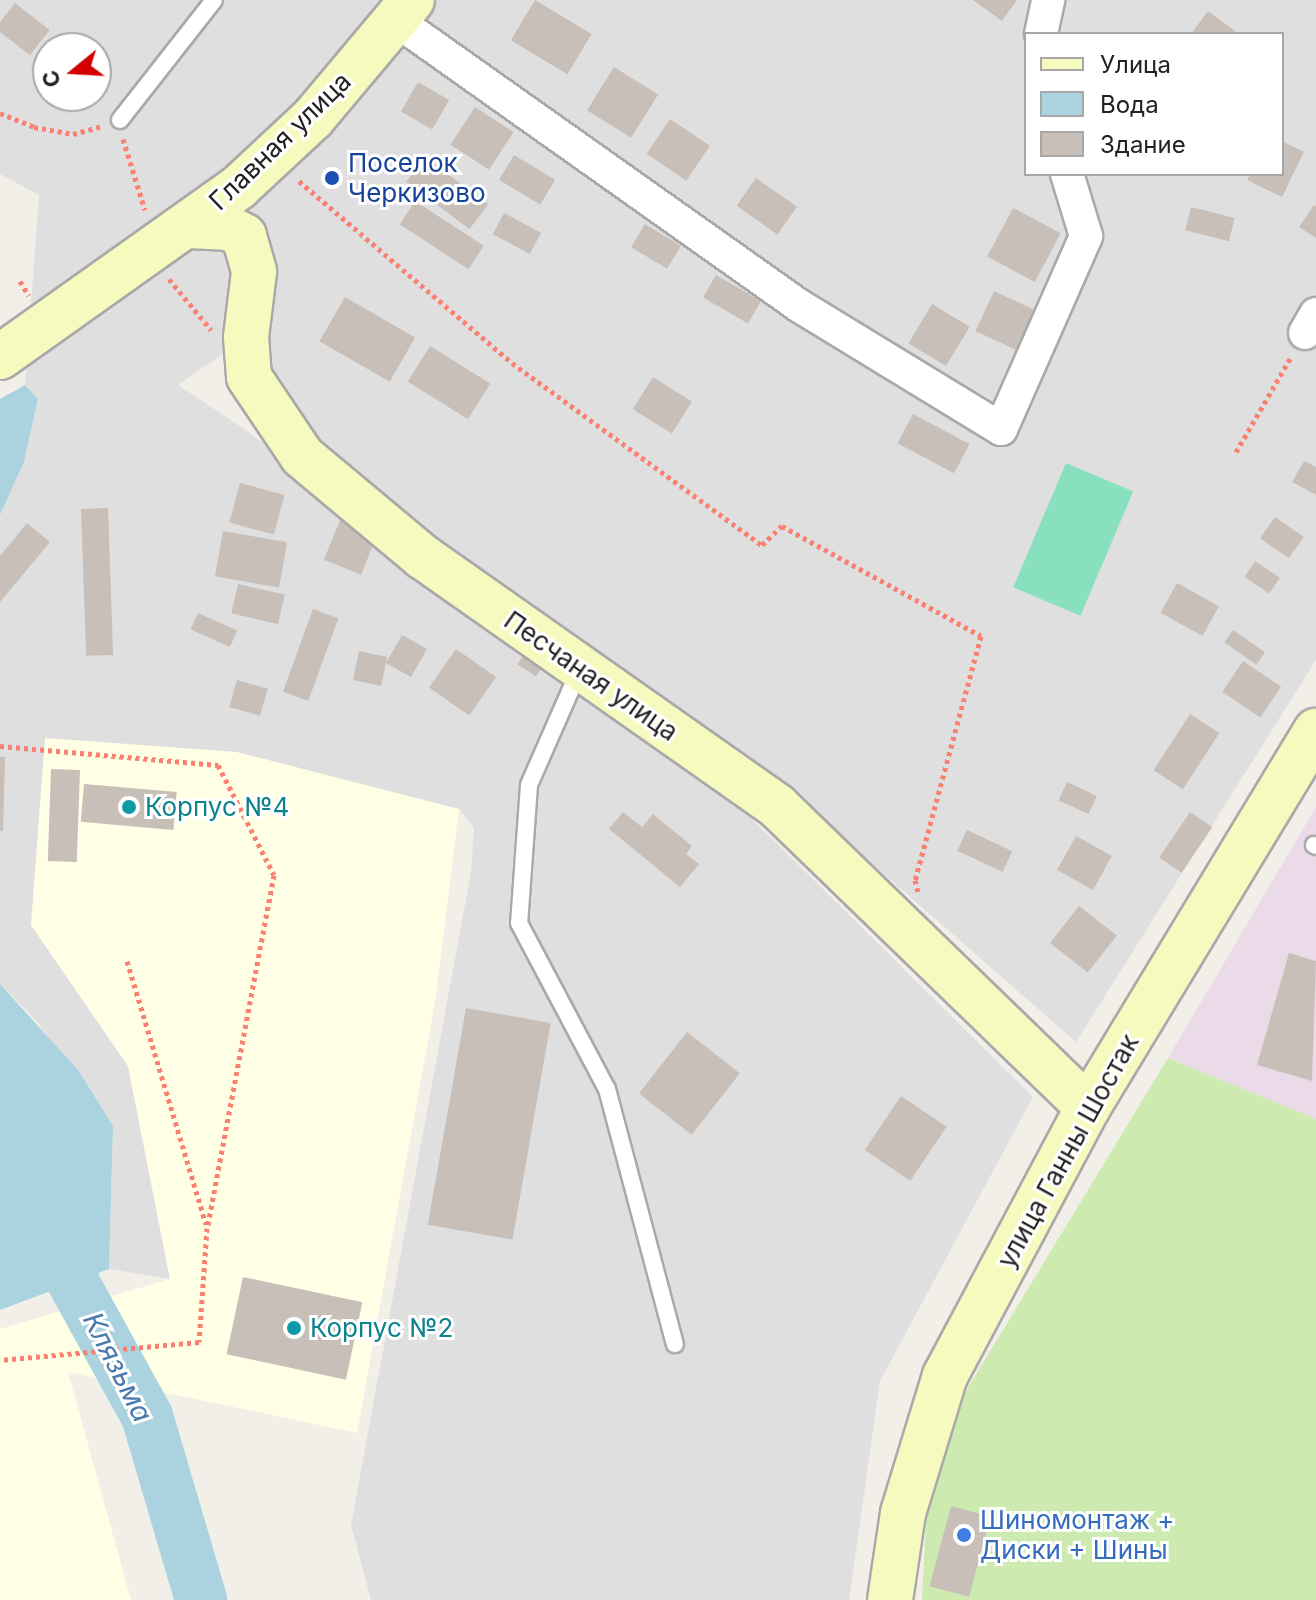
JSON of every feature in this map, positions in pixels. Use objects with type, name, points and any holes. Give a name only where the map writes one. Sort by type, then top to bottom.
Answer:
[{"type":"main road","name":"Главная улица","points":[[0,357],[174,236],[270,157],[405,11]]},
{"type":"main road","name":"Песчаная улица","points":[[174,236],[229,228],[248,244],[254,272],[246,337],[249,377],[302,456],[423,557],[777,806],[1088,1107]]},
{"type":"main road","name":"улица Ганны Шостак","points":[[890,1600],[903,1513],[945,1376],[1088,1107],[1316,731]]},
{"type":"street","points":[[1041,32],[1048,0]]},
{"type":"street","points":[[405,11],[798,305],[1001,429],[1086,236],[1068,176]]},
{"type":"lane","points":[[120,120],[214,0]]},
{"type":"lane","points":[[580,669],[529,785],[519,923],[607,1089],[675,1344]]},
{"type":"path","points":[[0,113],[34,127],[73,134],[120,120],[127,158],[174,236]]},
{"type":"path","points":[[270,157],[512,363],[762,545],[782,526],[981,636],[915,880],[922,904]]},
{"type":"path","points":[[1236,452],[1310,324]]},
{"type":"path","points":[[0,746],[218,765],[274,875],[207,1228],[199,1342],[0,1360]]},
{"type":"path","points":[[127,961],[207,1228]]},
{"type":"shaded area","points":[[0,0],[1316,0],[1316,660],[1076,1042],[783,786],[302,439],[280,411],[261,327],[178,385],[246,430],[750,817],[1033,1097],[880,1381],[849,1600],[371,1600],[351,1525],[471,872],[474,828],[459,809],[31,925],[128,1066],[170,1279],[109,1269],[113,1126],[35,1019],[0,984],[0,515],[24,462],[38,399],[25,385],[39,195],[0,174]]},
{"type":"shaded area","points":[[45,738],[237,752],[459,809],[435,1002],[357,1433],[68,1372],[131,1600],[0,1600],[0,1329],[170,1279],[128,1066],[31,925]]},
{"type":"shaded area","points":[[1316,807],[1316,1119],[1168,1058]]},
{"type":"green space","points":[[1066,463],[1133,492],[1080,616],[1013,587]]},
{"type":"green space","points":[[1168,1058],[1316,1119],[1316,1600],[922,1600],[926,1522],[958,1404]]},
{"type":"water","points":[[25,385],[38,399],[24,462],[0,515],[0,399]]},
{"type":"water","name":"Клязьма","points":[[0,984],[78,1070],[113,1126],[109,1269],[0,1310]]},
{"type":"building","points":[[535,0],[592,34],[567,74],[511,40]]},
{"type":"building","points":[[973,0],[1017,0],[1002,21]]},
{"type":"building","points":[[15,3],[50,30],[32,32],[30,55],[0,32],[0,22]]},
{"type":"building","points":[[1208,11],[1236,32],[1192,32]]},
{"type":"building","points":[[614,67],[658,95],[631,138],[587,110]]},
{"type":"building","points":[[418,82],[449,100],[432,129],[401,111]]},
{"type":"building","points":[[475,107],[514,132],[489,170],[450,145]]},
{"type":"building","points":[[670,119],[710,146],[686,181],[647,154]]},
{"type":"building","points":[[1284,142],[1304,152],[1282,197],[1247,180],[1249,176],[1284,176]]},
{"type":"building","points":[[514,155],[555,180],[540,205],[499,180]]},
{"type":"building","points":[[425,157],[488,205],[469,229],[406,182]]},
{"type":"building","points":[[756,178],[797,207],[777,235],[736,206]]},
{"type":"building","points":[[415,201],[484,246],[469,269],[400,224]]},
{"type":"building","points":[[1316,206],[1316,238],[1299,227]]},
{"type":"building","points":[[1191,207],[1235,218],[1229,241],[1185,230]]},
{"type":"building","points":[[1013,208],[1061,233],[1035,282],[987,257]]},
{"type":"building","points":[[504,213],[541,233],[530,254],[493,234]]},
{"type":"building","points":[[645,224],[681,246],[667,269],[631,247]]},
{"type":"building","points":[[716,275],[761,301],[748,324],[703,298]]},
{"type":"building","points":[[994,291],[1039,312],[1021,352],[975,331]]},
{"type":"building","points":[[345,297],[415,338],[390,382],[320,341]]},
{"type":"building","points":[[932,304],[970,327],[946,366],[908,343]]},
{"type":"building","points":[[430,346],[490,384],[468,419],[408,382]]},
{"type":"building","points":[[653,377],[692,401],[672,434],[633,409]]},
{"type":"building","points":[[913,414],[970,444],[954,473],[898,443]]},
{"type":"building","points":[[1304,461],[1316,467],[1316,495],[1292,482]]},
{"type":"building","points":[[240,483],[284,495],[274,535],[229,523]]},
{"type":"building","points":[[108,508],[113,655],[86,656],[81,509]]},
{"type":"building","points":[[1275,517],[1304,537],[1289,558],[1260,538]]},
{"type":"building","points":[[340,520],[377,535],[361,575],[324,560]]},
{"type":"building","points":[[27,523],[50,542],[0,602],[0,556]]},
{"type":"building","points":[[223,531],[287,542],[279,588],[215,576]]},
{"type":"building","points":[[1255,561],[1280,578],[1269,594],[1244,577]]},
{"type":"building","points":[[1177,583],[1219,606],[1202,636],[1161,613]]},
{"type":"building","points":[[238,584],[285,595],[278,624],[231,613]]},
{"type":"building","points":[[313,609],[338,618],[308,701],[283,692]]},
{"type":"building","points":[[198,613],[237,630],[230,647],[191,629]]},
{"type":"building","points":[[1233,630],[1265,652],[1256,665],[1224,642]]},
{"type":"building","points":[[402,635],[427,649],[411,677],[386,663]]},
{"type":"building","points":[[456,649],[496,677],[469,716],[429,688]]},
{"type":"building","points":[[359,651],[387,657],[381,686],[353,680]]},
{"type":"building","points":[[526,651],[545,663],[536,676],[518,665]]},
{"type":"building","points":[[1243,661],[1281,687],[1260,717],[1222,692]]},
{"type":"building","points":[[237,680],[268,689],[260,716],[229,707]]},
{"type":"building","points":[[1190,714],[1219,733],[1183,789],[1154,770]]},
{"type":"building","points":[[0,757],[5,757],[3,831],[0,831]]},
{"type":"building","points":[[51,769],[80,770],[77,862],[48,861]]},
{"type":"building","points":[[1067,782],[1097,796],[1088,814],[1059,800]]},
{"type":"building","name":"Корпус №4","points":[[84,784],[177,792],[173,830],[81,822]]},
{"type":"building","points":[[623,812],[642,827],[653,814],[692,846],[686,854],[699,864],[680,887],[609,829]]},
{"type":"building","points":[[1190,812],[1212,827],[1182,873],[1159,858]]},
{"type":"building","points":[[967,830],[1012,851],[1003,872],[957,851]]},
{"type":"building","points":[[1076,836],[1112,856],[1093,890],[1057,870]]},
{"type":"building","points":[[1079,906],[1117,936],[1088,973],[1050,943]]},
{"type":"building","points":[[1289,953],[1316,961],[1312,1081],[1257,1065]]},
{"type":"building","points":[[466,1008],[551,1023],[512,1240],[428,1225]]},
{"type":"building","points":[[687,1032],[740,1073],[692,1135],[639,1093]]},
{"type":"building","points":[[901,1096],[947,1127],[910,1181],[865,1150]]},
{"type":"building","name":"Корпус №2","points":[[243,1277],[362,1302],[346,1380],[227,1354]]},
{"type":"building","name":"Шиномонтаж + Диски + Шины","points":[[951,1506],[991,1517],[969,1597],[930,1586]]},
{"type":"waterway","name":"Клязьма","points":[[0,1149],[147,1416],[201,1600]]},
{"type":"place","name":"Поселок Черкизово","points":[[332,178]]},
{"type":"place","name":"Корпус №4","points":[[129,807]]},
{"type":"place","name":"Корпус №2","points":[[294,1328]]},
{"type":"place","name":"Шиномонтаж + Диски + Шины","points":[[964,1535]]}]
